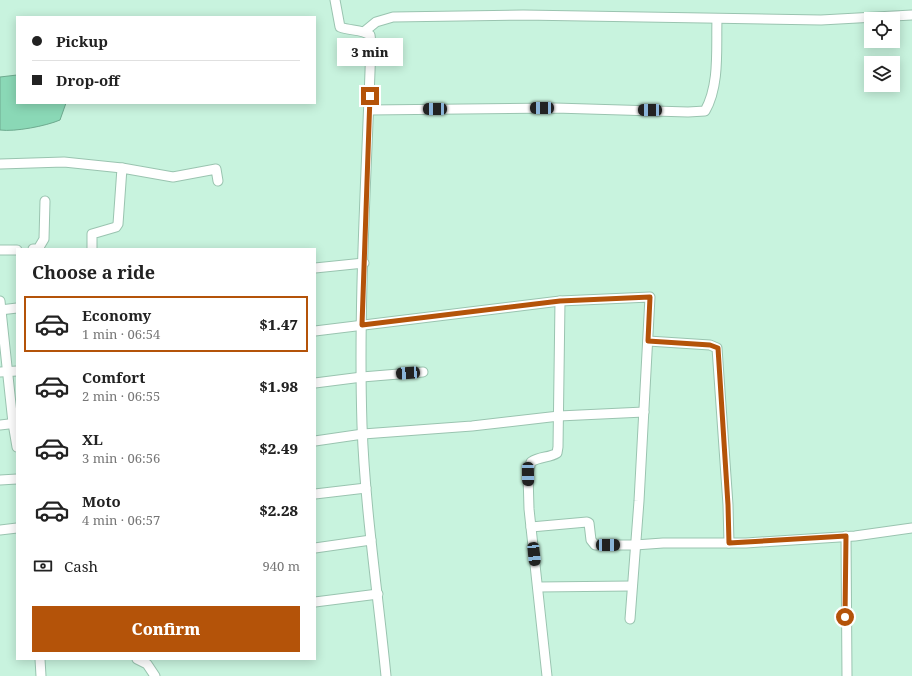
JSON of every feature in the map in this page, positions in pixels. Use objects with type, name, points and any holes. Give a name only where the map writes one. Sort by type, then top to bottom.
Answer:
[{"type":"street","points":[[335,0],[340,27],[349,31],[365,31],[370,35],[371,43],[362,325],[363,434],[366,488],[386,676]]},
{"type":"street","points":[[365,31],[376,22],[393,17],[523,15],[821,20],[912,15]]},
{"type":"street","points":[[369,110],[555,108],[688,112],[705,111],[710,101],[715,80],[717,19]]},
{"type":"street","points":[[0,164],[64,162],[122,168],[172,177],[216,169],[218,181]]},
{"type":"street","points":[[92,248],[92,234],[116,227],[118,224],[122,168]]},
{"type":"street","points":[[39,248],[44,240],[45,201]]},
{"type":"street","points":[[0,250],[16,250]]},
{"type":"street","points":[[316,268],[364,263]]},
{"type":"street","points":[[316,331],[560,301],[648,296],[650,300],[648,341],[630,619]]},
{"type":"street","points":[[547,676],[529,509],[529,468],[531,462],[535,459],[551,456],[557,453],[559,416],[560,301]]},
{"type":"street","points":[[16,308],[0,307],[16,435]]},
{"type":"street","points":[[648,341],[710,345],[718,348],[729,543]]},
{"type":"street","points":[[316,383],[423,372]]},
{"type":"street","points":[[316,441],[363,434],[472,426],[559,416],[644,412]]},
{"type":"street","points":[[0,425],[15,423]]},
{"type":"street","points":[[0,480],[16,479]]},
{"type":"street","points":[[316,494],[366,488]]},
{"type":"street","points":[[531,527],[587,522],[589,523],[591,540],[595,545],[635,545],[663,542],[729,543],[846,536],[912,528]]},
{"type":"street","points":[[0,530],[16,528]]},
{"type":"street","points":[[846,536],[847,676]]},
{"type":"street","points":[[316,548],[371,540]]},
{"type":"street","points":[[538,587],[632,586]]},
{"type":"street","points":[[316,602],[378,594]]},
{"type":"street","points":[[40,660],[42,676]]},
{"type":"street","points":[[140,660],[147,664],[155,676]]},
{"type":"shaded area","points":[[16,75],[16,104],[66,104],[60,120],[30,128],[0,130],[0,77]]},
{"type":"route","points":[[370,96],[362,325],[560,301],[650,297],[648,341],[710,345],[718,348],[718,371],[727,480],[729,543],[846,536],[845,617]]}]
